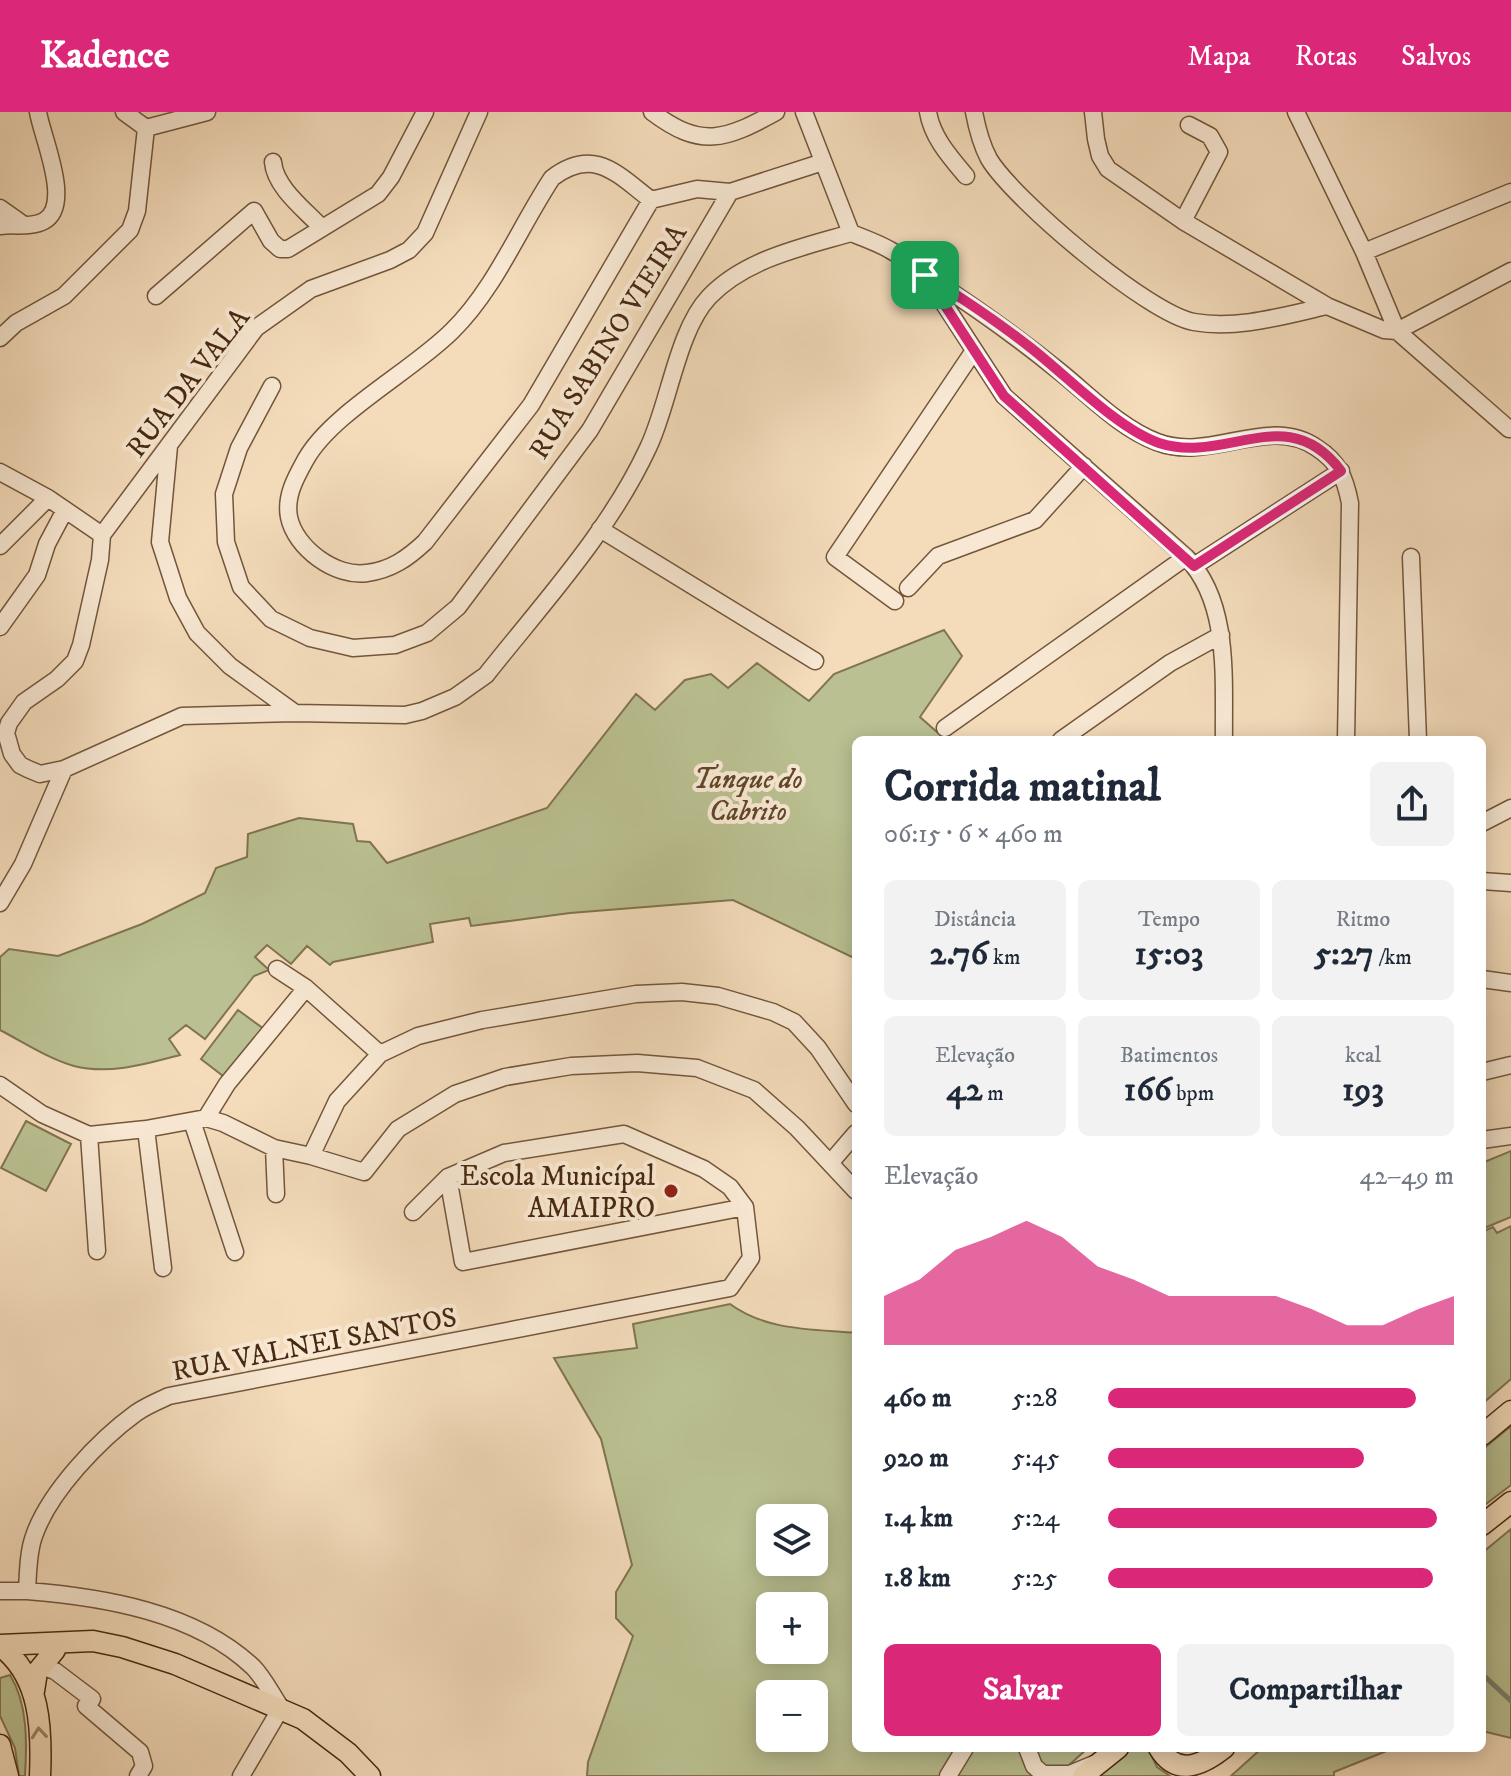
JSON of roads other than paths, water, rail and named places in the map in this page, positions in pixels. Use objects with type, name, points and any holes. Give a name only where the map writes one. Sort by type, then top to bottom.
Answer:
[{"type":"main road","points":[[1486,1432],[1511,1411]]},
{"type":"main road","points":[[1486,1521],[1511,1502]]},
{"type":"main road","points":[[8,1663],[85,1641]]},
{"type":"main road","points":[[34,1691],[8,1663],[0,1645],[85,1641],[146,1654],[303,1719],[370,1776]]},
{"type":"main road","points":[[40,1776],[34,1680],[40,1666],[55,1650]]},
{"type":"main road","points":[[0,1745],[8,1776]]},
{"type":"main road","points":[[1162,1752],[1170,1765],[1185,1772],[1198,1769],[1219,1752]]},
{"type":"main road","points":[[1207,1776],[1233,1752]]},
{"type":"main road","points":[[1083,1776],[1110,1754]]},
{"type":"street","points":[[0,226],[34,225],[51,216],[58,199],[38,112]]},
{"type":"street","points":[[124,112],[146,128]]},
{"type":"street","points":[[146,128],[207,112]]},
{"type":"street","points":[[156,296],[254,211],[271,241],[280,249],[288,249],[378,194],[391,177],[425,112]]},
{"type":"street","name":"RUA DA VALA","points":[[102,535],[256,328],[311,289],[390,260],[418,242],[425,233],[479,112]]},
{"type":"street","points":[[652,112],[687,134],[713,138],[749,127],[776,112]]},
{"type":"street","points":[[804,112],[851,233]]},
{"type":"street","points":[[928,112],[930,124],[945,152],[966,176]]},
{"type":"street","points":[[974,112],[977,130],[990,160],[1036,211],[1116,279],[1173,316],[1195,323],[1229,323],[1275,318],[1327,306]]},
{"type":"street","points":[[1093,112],[1100,156],[1108,169],[1183,221],[1327,306],[1384,330],[1397,331],[1511,271]]},
{"type":"street","points":[[1296,112],[1364,252],[1397,331],[1510,433]]},
{"type":"street","points":[[1183,221],[1219,152],[1210,136],[1189,125]]},
{"type":"street","points":[[0,338],[16,323],[64,296],[130,230],[137,211],[146,128]]},
{"type":"street","points":[[273,162],[286,190],[321,227]]},
{"type":"street","points":[[651,200],[607,167],[598,165],[568,166],[552,178],[475,307],[413,366],[336,424],[308,455],[290,489],[289,517],[300,540],[320,559],[343,571],[364,574],[389,568],[407,558],[425,542],[531,405],[651,200],[697,189],[730,192],[823,162]]},
{"type":"street","name":"RUA SABINO VIEIRA","points":[[272,386],[239,448],[224,494],[226,542],[241,587],[271,619],[310,638],[353,648],[395,645],[427,633],[458,607],[590,430],[730,192]]},
{"type":"street","points":[[1364,252],[1511,192]]},
{"type":"street","points":[[0,208],[24,225]]},
{"type":"street","points":[[0,472],[48,498],[102,535],[100,560],[75,661],[16,710],[6,733],[12,754],[20,765],[40,774],[64,769],[182,716],[295,713],[405,715],[422,711],[455,697],[486,675],[600,529],[647,450],[665,407],[689,328],[708,298],[745,270],[794,249],[851,233],[891,250],[977,308],[1116,417],[1158,443],[1186,448],[1209,447],[1260,436],[1283,435],[1308,441],[1329,456],[1343,474],[1350,503],[1346,736]]},
{"type":"street","points":[[925,275],[1004,396],[1190,562],[1202,578],[1221,635],[1224,736]]},
{"type":"street","points":[[895,601],[835,557],[973,352]]},
{"type":"street","points":[[169,442],[160,542],[178,598],[197,633],[230,666],[295,713]]},
{"type":"street","points":[[908,588],[938,556],[1035,520],[1084,466]]},
{"type":"street","points":[[945,728],[1190,562],[1343,474]]},
{"type":"street","points":[[0,546],[48,498]]},
{"type":"street","points":[[0,627],[37,575],[47,544],[65,510]]},
{"type":"street","points":[[600,529],[815,661]]},
{"type":"street","points":[[1411,557],[1418,736]]},
{"type":"street","points":[[1067,736],[1170,663],[1221,635]]},
{"type":"street","points":[[0,903],[23,864],[64,769]]},
{"type":"street","points":[[1486,821],[1511,808]]},
{"type":"street","points":[[1486,881],[1511,883]]},
{"type":"street","points":[[277,969],[306,988],[380,1054]]},
{"type":"street","points":[[1486,980],[1511,983]]},
{"type":"street","points":[[199,1120],[306,988]]},
{"type":"street","points":[[311,1156],[337,1101],[380,1054],[418,1036],[482,1020],[636,994],[682,992],[718,996],[773,1012],[794,1022],[818,1048],[852,1098]]},
{"type":"street","points":[[0,1085],[42,1114],[89,1135],[215,1120],[274,1148],[364,1172],[398,1129],[455,1094],[505,1077],[571,1066],[637,1063],[697,1068],[754,1090],[831,1162],[852,1186]]},
{"type":"street","points":[[1486,1071],[1511,1065]]},
{"type":"street","points":[[199,1120],[235,1252]]},
{"type":"street","points":[[146,1129],[163,1268]]},
{"type":"street","points":[[413,1212],[448,1177],[504,1153],[624,1134],[704,1169],[730,1187],[745,1207],[463,1262],[448,1177]]},
{"type":"street","points":[[89,1135],[97,1251]]},
{"type":"street","points":[[1486,1139],[1511,1136]]},
{"type":"street","points":[[831,1162],[852,1138]]},
{"type":"street","points":[[274,1148],[276,1194]]},
{"type":"street","name":"RUA VALNEI SANTOS","points":[[27,1591],[32,1540],[49,1504],[110,1435],[139,1411],[169,1396],[201,1389],[730,1288],[751,1258],[745,1207]]},
{"type":"street","points":[[0,1591],[65,1594],[132,1607],[178,1622],[218,1640],[254,1668],[281,1708],[241,1776]]},
{"type":"street","points":[[40,1666],[55,1671],[92,1699],[86,1706],[140,1752],[144,1766],[138,1776]]},
{"type":"street","points":[[239,1691],[254,1668]]},
{"type":"street","points":[[948,1776],[963,1752]]},
{"type":"street","points":[[1029,1752],[1034,1766],[1050,1776],[1070,1774],[1110,1754]]},
{"type":"waterway","points":[[1486,1678],[1511,1701]]},
{"type":"place","name":"Escola Municípal AMAIPRO","points":[[671,1191]]},
{"type":"park label","name":"Tanque do Cabrito","points":[[748,794]]}]
